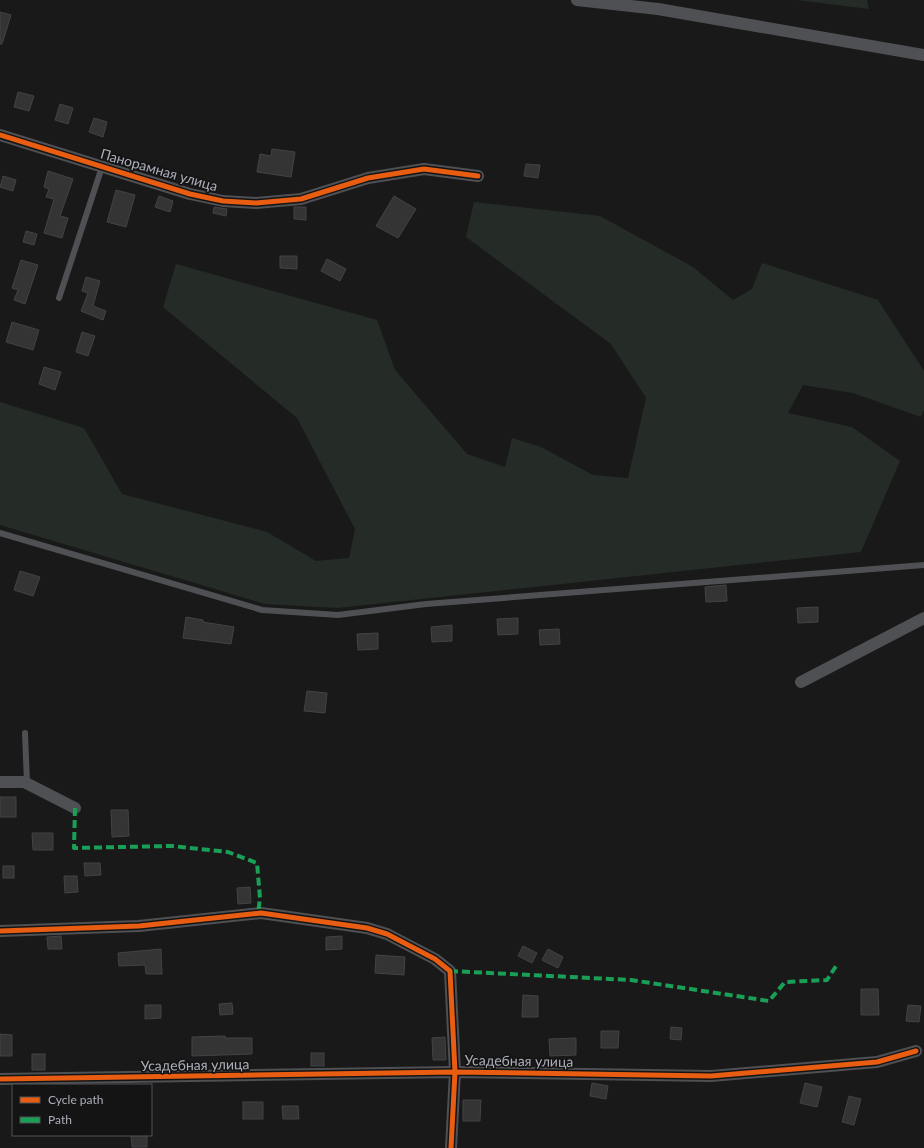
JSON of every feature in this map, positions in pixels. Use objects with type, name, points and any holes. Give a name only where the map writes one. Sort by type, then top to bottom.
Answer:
[{"type":"street","points":[[577,0],[658,8],[924,55]]},
{"type":"street","name":"Панорамная улица","points":[[0,135],[190,194],[223,201],[256,203],[302,199],[368,178],[424,169],[478,176]]},
{"type":"street","points":[[801,682],[924,618]]},
{"type":"street","points":[[0,782],[26,783],[75,808]]},
{"type":"street","points":[[0,931],[139,926],[262,913],[367,928],[387,934],[436,959],[450,971],[455,1072],[451,1148]]},
{"type":"street","name":"Усадебная улица","points":[[0,1080],[455,1072],[711,1076],[877,1062],[916,1051]]},
{"type":"lane","points":[[59,298],[102,167]]},
{"type":"lane","points":[[0,532],[262,610],[338,615],[426,604],[924,565]]},
{"type":"lane","points":[[25,733],[26,783]]},
{"type":"shaded area","points":[[797,0],[867,0],[869,9]]},
{"type":"shaded area","points":[[474,202],[600,216],[693,267],[733,300],[752,289],[762,263],[878,300],[924,371],[924,410],[921,417],[853,393],[803,385],[788,413],[852,427],[900,461],[861,552],[337,608],[265,604],[0,525],[0,402],[84,428],[122,494],[267,532],[316,561],[349,558],[355,529],[297,418],[163,307],[176,264],[377,320],[395,370],[467,454],[505,467],[512,438],[541,447],[593,475],[628,478],[646,398],[611,344],[466,237]]},
{"type":"building","points":[[0,12],[11,15],[2,44],[0,44]]},
{"type":"building","points":[[18,92],[34,96],[29,111],[14,107]]},
{"type":"building","points":[[60,104],[73,108],[68,124],[55,120]]},
{"type":"building","points":[[94,118],[107,122],[103,137],[89,132]]},
{"type":"building","points":[[272,149],[295,152],[291,177],[257,172],[260,154],[271,156]]},
{"type":"building","points":[[526,164],[540,165],[538,178],[524,176]]},
{"type":"building","points":[[48,171],[73,179],[60,216],[68,218],[62,238],[44,233],[54,199],[46,197],[49,189],[44,187]]},
{"type":"building","points":[[3,176],[16,180],[13,191],[0,187]]},
{"type":"building","points":[[116,190],[135,195],[126,227],[107,222]]},
{"type":"building","points":[[159,196],[173,201],[170,212],[155,207]]},
{"type":"building","points":[[394,196],[416,209],[398,238],[376,226]]},
{"type":"building","points":[[214,207],[227,209],[226,216],[213,213]]},
{"type":"building","points":[[294,207],[306,207],[306,220],[294,219]]},
{"type":"building","points":[[26,231],[37,234],[34,245],[23,242]]},
{"type":"building","points":[[280,256],[297,256],[297,269],[280,268]]},
{"type":"building","points":[[327,259],[346,269],[340,281],[321,271]]},
{"type":"building","points":[[21,260],[38,265],[25,304],[14,300],[18,290],[12,288]]},
{"type":"building","points":[[86,277],[100,281],[93,306],[106,311],[103,320],[81,311],[88,293],[82,291]]},
{"type":"building","points":[[12,322],[39,330],[33,350],[6,342]]},
{"type":"building","points":[[82,332],[95,336],[88,356],[76,352]]},
{"type":"building","points":[[44,367],[61,372],[55,390],[39,384]]},
{"type":"building","points":[[20,571],[40,577],[33,596],[14,590]]},
{"type":"building","points":[[726,585],[727,601],[706,602],[705,587]]},
{"type":"building","points":[[818,607],[818,622],[798,623],[797,608]]},
{"type":"building","points":[[186,617],[203,620],[203,622],[234,627],[231,644],[183,638]]},
{"type":"building","points":[[518,618],[518,634],[498,635],[497,619]]},
{"type":"building","points":[[452,625],[452,641],[432,642],[431,627]]},
{"type":"building","points":[[559,629],[560,644],[540,645],[539,630]]},
{"type":"building","points":[[378,633],[378,649],[358,650],[357,634]]},
{"type":"building","points":[[307,691],[327,693],[325,713],[304,711]]},
{"type":"building","points":[[0,797],[16,797],[16,817],[0,817]]},
{"type":"building","points":[[111,810],[128,810],[129,836],[112,837]]},
{"type":"building","points":[[32,833],[53,833],[53,850],[33,850]]},
{"type":"building","points":[[84,863],[100,863],[101,875],[85,876]]},
{"type":"building","points":[[3,866],[14,866],[14,878],[3,878]]},
{"type":"building","points":[[64,876],[77,876],[78,892],[65,893]]},
{"type":"building","points":[[250,887],[251,903],[238,904],[237,888]]},
{"type":"building","points":[[61,936],[62,949],[48,949],[47,937]]},
{"type":"building","points":[[342,936],[342,949],[326,950],[326,937]]},
{"type":"building","points":[[523,946],[537,953],[532,963],[518,956]]},
{"type":"building","points":[[161,949],[162,974],[146,974],[145,965],[119,966],[118,953]]},
{"type":"building","points":[[548,949],[563,957],[558,968],[542,960]]},
{"type":"building","points":[[376,955],[405,957],[404,975],[375,973]]},
{"type":"building","points":[[861,989],[878,989],[879,1015],[861,1015]]},
{"type":"building","points":[[523,995],[538,996],[538,1017],[522,1017]]},
{"type":"building","points":[[232,1003],[233,1014],[220,1015],[219,1004]]},
{"type":"building","points":[[145,1005],[161,1005],[161,1018],[145,1019]]},
{"type":"building","points":[[908,1005],[921,1006],[919,1022],[906,1021]]},
{"type":"building","points":[[671,1027],[682,1028],[681,1040],[670,1039]]},
{"type":"building","points":[[601,1031],[619,1031],[618,1048],[601,1048]]},
{"type":"building","points":[[0,1034],[12,1035],[12,1056],[0,1056]]},
{"type":"building","points":[[225,1036],[225,1038],[252,1038],[252,1054],[192,1056],[192,1037]]},
{"type":"building","points":[[445,1037],[446,1060],[433,1060],[432,1038]]},
{"type":"building","points":[[576,1038],[576,1055],[550,1056],[549,1039]]},
{"type":"building","points":[[311,1053],[324,1053],[324,1066],[311,1066]]},
{"type":"building","points":[[32,1054],[45,1054],[45,1070],[32,1070]]},
{"type":"building","points":[[592,1083],[608,1086],[606,1099],[590,1096]]},
{"type":"building","points":[[805,1083],[822,1087],[817,1107],[800,1103]]},
{"type":"building","points":[[849,1096],[861,1099],[854,1125],[842,1122]]},
{"type":"building","points":[[463,1100],[481,1100],[480,1121],[463,1121]]},
{"type":"building","points":[[243,1102],[263,1102],[263,1119],[243,1119]]},
{"type":"building","points":[[282,1106],[298,1106],[299,1119],[283,1119]]},
{"type":"building","points":[[131,1136],[147,1136],[147,1147],[132,1147]]},
{"type":"marked path","points":[[75,808],[74,848],[172,846],[228,852],[257,863],[260,898],[258,914]]},
{"type":"marked path","points":[[450,971],[631,980],[769,1001],[785,982],[827,980],[838,963]]},
{"type":"cycle path","points":[[0,135],[190,194],[223,201],[256,203],[301,199],[368,178],[424,169],[478,176]]},
{"type":"cycle path","points":[[0,931],[139,926],[261,913],[367,928],[387,934],[435,959],[450,971],[455,1072],[451,1148]]},
{"type":"cycle path","points":[[0,1079],[455,1072],[711,1076],[877,1062],[916,1051]]}]
